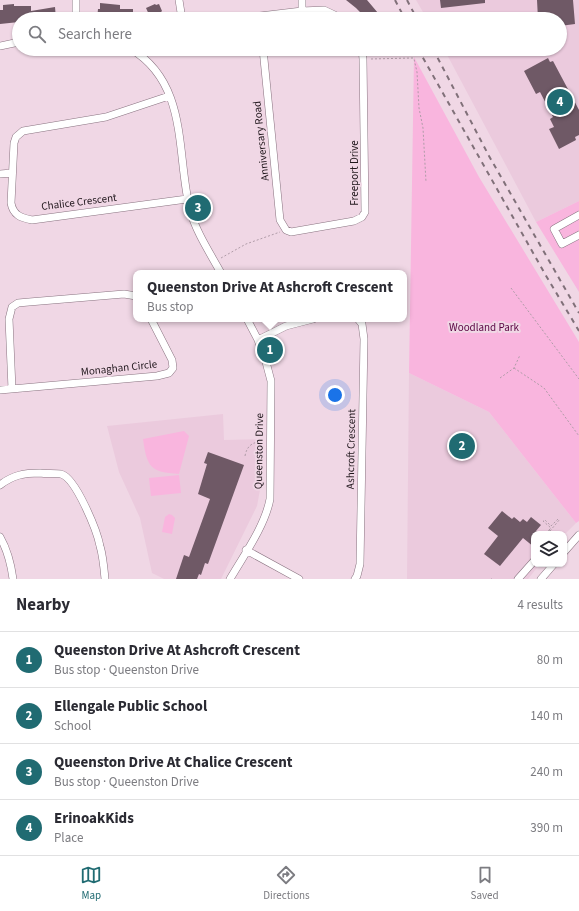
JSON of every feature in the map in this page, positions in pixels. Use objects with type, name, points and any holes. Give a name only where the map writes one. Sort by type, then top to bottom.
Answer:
[{"type":"street","points":[[76,0],[76,12]]},
{"type":"street","points":[[179,0],[181,12]]},
{"type":"street","points":[[302,0],[302,11]]},
{"type":"street","points":[[296,12],[324,10],[328,12]]},
{"type":"street","points":[[0,46],[12,43]]},
{"type":"street","points":[[145,56],[161,78],[176,114],[192,218],[219,270]]},
{"type":"street","name":"Anniversary Road","points":[[264,56],[280,220],[286,230]]},
{"type":"street","name":"Freeport Drive","points":[[286,230],[291,232],[354,221],[362,218],[365,212],[363,56]]},
{"type":"street","name":"Chalice Crescent","points":[[169,96],[106,117],[22,131],[16,137],[14,142],[11,203],[12,208],[18,217],[32,220],[188,199]]},
{"type":"street","points":[[0,174],[12,173]]},
{"type":"street","points":[[579,215],[554,228],[562,244],[579,235]]},
{"type":"street","points":[[12,389],[9,319],[12,307],[18,303],[124,294],[133,296]]},
{"type":"street","name":"Monaghan Circle","points":[[0,390],[157,376],[169,373],[173,368],[172,360],[153,322]]},
{"type":"street","name":"Queenston Drive","points":[[230,579],[260,527],[268,508],[270,485],[271,382],[258,340],[249,322]]},
{"type":"street","points":[[258,340],[286,326],[301,322]]},
{"type":"street","name":"Ashcroft Crescent","points":[[355,579],[360,564],[364,339],[360,322]]},
{"type":"street","points":[[0,485],[14,476],[21,474],[61,474],[67,478],[75,487],[94,526],[101,546],[106,579]]},
{"type":"street","points":[[567,549],[579,535]]},
{"type":"street","points":[[0,538],[6,547],[10,558],[13,579]]},
{"type":"street","points":[[246,550],[299,579]]},
{"type":"street","points":[[518,579],[531,564]]},
{"type":"street","points":[[542,579],[552,567]]},
{"type":"path","points":[[364,59],[414,59],[417,72],[419,108],[423,128],[426,182]]},
{"type":"path","points":[[215,262],[246,244],[286,230]]},
{"type":"path","points":[[511,288],[579,378]]},
{"type":"path","points":[[500,378],[514,368],[520,355]]},
{"type":"path","points":[[514,368],[544,388],[579,436]]},
{"type":"path","points":[[245,456],[246,450],[251,444],[259,441],[270,441]]},
{"type":"path","points":[[559,519],[550,531],[551,528],[543,522],[544,520],[552,526],[559,519]]},
{"type":"shaded area","points":[[416,0],[579,0],[579,201],[536,222],[448,56],[567,56],[567,12],[423,12]]},
{"type":"shaded area","points":[[409,373],[489,412],[576,523],[567,532],[531,531],[531,567],[538,567],[528,579],[407,579]]},
{"type":"shaded area","points":[[223,414],[224,440],[263,439],[262,479],[257,506],[221,579],[164,579],[152,573],[140,518],[119,472],[107,426]]},
{"type":"green space","name":"Woodland Park","points":[[414,57],[479,177],[579,342],[579,521],[576,523],[489,412],[409,373]]},
{"type":"green space","points":[[579,201],[579,292],[536,222]]},
{"type":"green space","points":[[184,431],[189,436],[179,474],[162,472],[152,466],[146,456],[143,439]]},
{"type":"green space","points":[[179,475],[181,493],[151,496],[149,478]]},
{"type":"green space","points":[[169,514],[175,518],[172,534],[162,532],[165,517]]},
{"type":"building","points":[[346,0],[367,0],[377,12],[360,12]]},
{"type":"building","points":[[440,0],[485,0],[485,3],[441,8]]},
{"type":"building","points":[[537,0],[573,0],[575,24],[567,25],[567,12],[538,12]]},
{"type":"building","points":[[100,3],[120,5],[120,9],[133,9],[133,12],[98,12],[98,9],[100,9]]},
{"type":"building","points":[[14,4],[14,6],[31,6],[31,11],[55,7],[55,12],[12,12],[12,23],[0,24],[0,10],[3,10],[3,5]]},
{"type":"building","points":[[159,4],[162,11],[148,12],[146,8]]},
{"type":"building","points":[[548,58],[550,62],[553,61],[579,110],[579,135],[575,137],[576,140],[559,149],[549,129],[554,127],[550,119],[553,117],[540,92],[536,94],[524,71]]},
{"type":"building","points":[[208,452],[244,465],[208,564],[205,563],[201,575],[199,574],[197,579],[176,579],[184,555],[189,557],[210,499],[198,494],[207,464],[204,463]]},
{"type":"building","points":[[502,511],[512,519],[514,517],[520,522],[523,519],[527,522],[531,517],[541,525],[536,531],[531,531],[531,545],[523,538],[500,566],[484,554],[498,536],[488,528]]},
{"type":"railway","points":[[395,0],[401,12]]},
{"type":"railway","points":[[407,0],[413,12]]},
{"type":"railway","points":[[422,56],[545,274],[579,331]]},
{"type":"railway","points":[[437,56],[489,156],[579,313]]},
{"type":"place","name":"ErinoakKids","points":[[560,102]]},
{"type":"place","name":"Queenston Drive At Chalice Crescent","points":[[198,208]]},
{"type":"place","name":"Queenston Drive At Ashcroft Crescent","points":[[270,350]]},
{"type":"place","name":"Ellengale Public School","points":[[462,446]]}]
